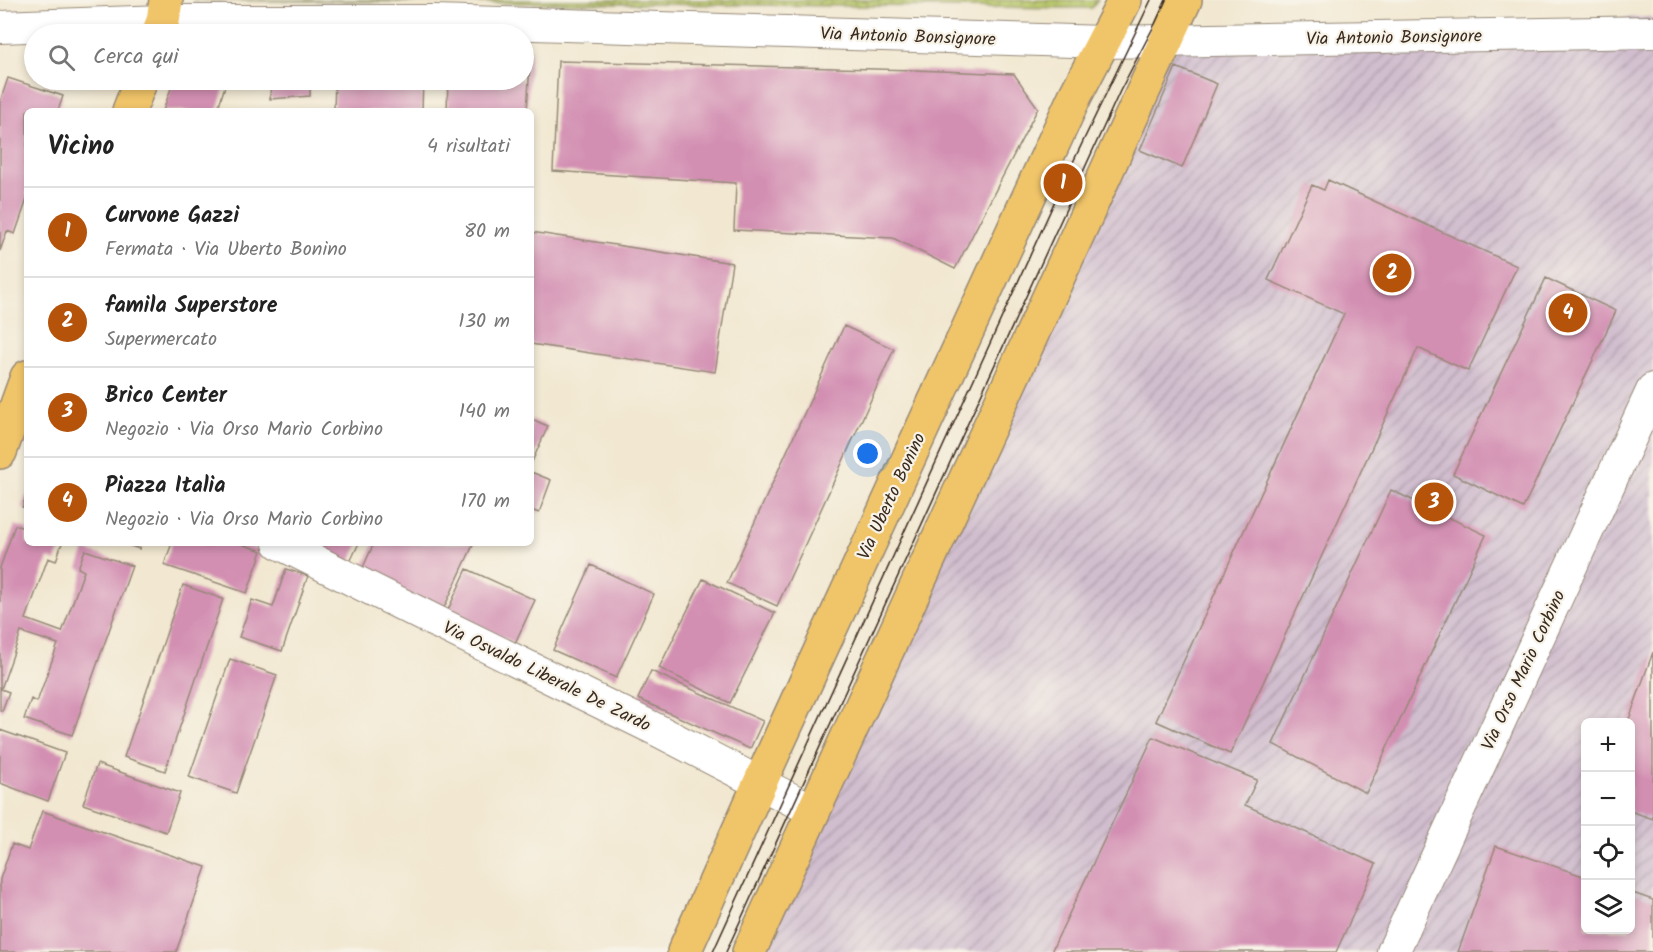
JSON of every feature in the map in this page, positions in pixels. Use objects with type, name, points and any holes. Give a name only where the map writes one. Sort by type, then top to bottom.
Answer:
[{"type":"main road","name":"Via Uberto Bonino","points":[[684,952],[1075,96],[1125,0]]},
{"type":"main road","points":[[749,952],[1185,0]]},
{"type":"main road","points":[[130,108],[137,90]]},
{"type":"main road","points":[[0,452],[19,420],[24,393]]},
{"type":"street","name":"Via Antonio Bonsignore","points":[[54,24],[163,18],[530,24]]},
{"type":"street","name":"Via Antonio Bonsignore","points":[[534,24],[1104,42],[1653,32]]},
{"type":"street","name":"Via Antonio Bonsignore","points":[[0,27],[24,26]]},
{"type":"street","name":"Via Orso Mario Corbino","points":[[1393,952],[1653,389]]},
{"type":"street","name":"Via Osvaldo Liberale De Zardo","points":[[285,546],[657,730],[814,811]]},
{"type":"shaded area","points":[[1653,17],[1653,952],[743,952],[1164,34]]},
{"type":"green space","points":[[192,0],[1098,0],[1092,8]]},
{"type":"building","points":[[558,61],[1014,74],[1038,108],[955,269],[893,238],[734,230],[736,183],[553,171]]},
{"type":"building","points":[[1176,67],[1217,84],[1182,168],[1140,150]]},
{"type":"building","points":[[8,78],[24,83],[24,90],[45,90],[63,96],[59,108],[24,108],[24,208],[15,234],[7,231],[0,251],[0,102]]},
{"type":"building","points":[[170,90],[224,90],[218,108],[164,108]]},
{"type":"building","points":[[270,90],[310,90],[310,96],[270,99]]},
{"type":"building","points":[[335,90],[423,90],[422,108],[334,108]]},
{"type":"building","points":[[448,90],[528,90],[527,108],[447,108]]},
{"type":"building","points":[[1328,180],[1517,266],[1468,371],[1418,348],[1230,754],[1156,721],[1344,314],[1268,280],[1312,185],[1324,190]]},
{"type":"building","points":[[534,232],[732,263],[715,372],[534,344]]},
{"type":"building","points":[[1546,278],[1616,311],[1523,508],[1453,474]]},
{"type":"building","points":[[844,326],[894,349],[777,606],[727,583]]},
{"type":"building","points":[[534,420],[548,426],[534,457]]},
{"type":"building","points":[[534,473],[551,480],[539,513],[534,511]]},
{"type":"building","points":[[1391,490],[1486,535],[1366,793],[1273,744]]},
{"type":"building","points":[[15,525],[24,528],[24,546],[61,546],[56,561],[48,558],[26,619],[62,632],[84,571],[78,568],[85,550],[132,566],[72,735],[24,719],[31,699],[37,702],[58,644],[21,632],[1,689],[9,692],[2,711],[0,710],[0,568]]},
{"type":"building","points":[[171,546],[247,546],[262,551],[247,593],[164,565]]},
{"type":"building","points":[[310,546],[358,546],[348,566]]},
{"type":"building","points":[[373,546],[473,546],[443,610],[361,572]]},
{"type":"building","points":[[591,565],[654,594],[616,678],[553,650]]},
{"type":"building","points":[[286,569],[308,576],[282,651],[239,637],[252,600],[273,607]]},
{"type":"building","points":[[467,569],[535,600],[515,643],[447,612]]},
{"type":"building","points":[[703,579],[775,613],[730,703],[659,668]]},
{"type":"building","points":[[183,585],[223,599],[165,771],[124,757]]},
{"type":"building","points":[[1653,652],[1653,819],[1635,813],[1635,718],[1629,718]]},
{"type":"building","points":[[230,659],[277,675],[236,793],[189,777]]},
{"type":"building","points":[[651,671],[763,721],[750,749],[638,699]]},
{"type":"building","points":[[0,730],[65,753],[48,801],[0,783]]},
{"type":"building","points":[[1153,737],[1257,780],[1245,805],[1376,864],[1336,952],[1051,952]]},
{"type":"building","points":[[97,764],[180,793],[166,832],[83,804]]},
{"type":"building","points":[[42,811],[206,867],[176,952],[0,952],[0,879],[12,844],[28,850]]},
{"type":"building","points":[[1496,846],[1581,875],[1581,934],[1635,934],[1635,894],[1653,900],[1653,952],[1458,952]]},
{"type":"tram line","points":[[713,952],[1063,183],[1151,0]]},
{"type":"tram line","points":[[726,952],[1120,91],[1166,0]]},
{"type":"place","name":"Curvone Gazzi","points":[[1063,183]]},
{"type":"place","name":"famila Superstore","points":[[1392,273]]},
{"type":"place","name":"Piazza Italia","points":[[1568,313]]},
{"type":"place","name":"Brico Center","points":[[1434,502]]}]
